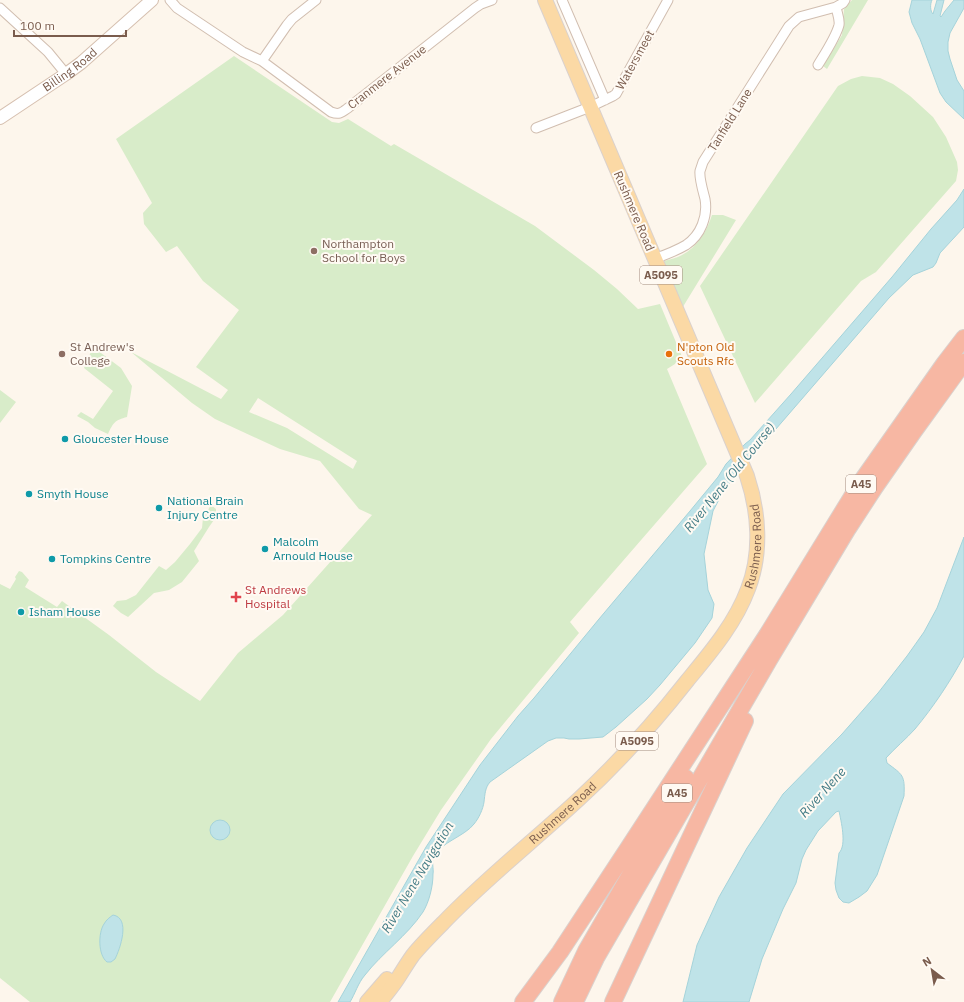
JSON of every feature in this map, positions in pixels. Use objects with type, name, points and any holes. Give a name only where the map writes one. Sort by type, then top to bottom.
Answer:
[{"type":"highway","name":"A45","points":[[562,1002],[586,951],[767,635],[861,482],[964,338]]},
{"type":"highway","name":"A45","points":[[575,1002],[596,958],[769,660],[847,530],[914,431],[964,362]]},
{"type":"highway","points":[[523,1002],[560,952],[767,635]]},
{"type":"highway","points":[[613,1002],[752,707],[769,660]]},
{"type":"main road","name":"Rushmere Road","points":[[380,1002],[414,955],[443,922],[581,798],[652,725],[704,661],[727,629],[748,589],[755,564],[757,526],[750,487],[545,0]]},
{"type":"main road","name":"Rushmere Road","points":[[367,1002],[394,971],[414,955]]},
{"type":"street","name":"Billing Road","points":[[0,118],[81,63],[152,0]]},
{"type":"street","name":"Cranmere Avenue","points":[[170,0],[177,8],[243,52],[262,61],[331,112],[336,114],[342,113],[475,8],[492,0]]},
{"type":"street","points":[[262,61],[292,19],[316,0]]},
{"type":"street","points":[[562,0],[605,100]]},
{"type":"street","name":"Watersmeet","points":[[536,128],[590,107],[616,94],[668,0]]},
{"type":"street","name":"Tanfield Lane","points":[[654,259],[678,250],[696,236],[702,225],[706,211],[706,201],[700,172],[703,162],[789,26],[799,17],[836,7],[845,0]]},
{"type":"street","points":[[818,65],[822,51],[834,36],[839,26],[839,18],[836,7]]},
{"type":"street","points":[[0,8],[48,52],[66,74]]},
{"type":"green space","points":[[852,0],[868,0],[827,69],[823,66],[842,35],[844,9]]},
{"type":"green space","points":[[234,56],[332,122],[339,123],[348,119],[391,146],[394,144],[535,226],[594,270],[638,309],[660,304],[683,359],[667,369],[707,464],[570,622],[579,633],[491,739],[441,810],[413,856],[330,1002],[30,1002],[0,978],[0,584],[10,589],[19,571],[22,572],[29,580],[25,587],[57,607],[62,601],[156,672],[200,701],[238,653],[283,615],[372,515],[359,509],[320,461],[280,449],[215,419],[192,403],[131,352],[221,399],[228,390],[196,367],[239,310],[203,281],[177,246],[166,252],[144,224],[143,213],[152,203],[116,139]],"holes":[[[258,398],[357,461],[353,469],[287,428],[249,412]]]},
{"type":"green space","points":[[862,76],[880,78],[893,84],[910,96],[933,117],[946,137],[957,162],[958,170],[956,181],[876,272],[861,281],[755,403],[700,286],[838,86],[851,79]]},
{"type":"green space","points":[[712,215],[723,215],[736,220],[681,310],[664,261],[680,256],[692,248],[704,233]]},
{"type":"green space","points":[[93,347],[121,368],[132,386],[127,417],[115,422],[108,434],[95,428],[77,416],[81,412],[93,419],[113,391],[84,368]]},
{"type":"green space","points":[[0,390],[16,402],[0,423]]},
{"type":"green space","points":[[211,505],[216,509],[216,517],[194,551],[199,561],[182,582],[169,590],[154,593],[128,617],[113,606],[117,601],[126,600],[136,595],[159,566],[166,570],[175,562],[202,528],[203,518]]},
{"type":"water","points":[[912,0],[932,0],[931,11],[933,14],[937,0],[944,0],[941,17],[954,0],[964,0],[964,8],[950,33],[948,51],[957,80],[964,91],[964,119],[946,102],[940,93],[920,39],[912,23],[909,12]]},
{"type":"water","points":[[964,189],[964,227],[940,253],[933,267],[913,275],[889,298],[725,488],[713,511],[704,554],[708,590],[714,604],[712,618],[695,643],[647,699],[603,737],[579,739],[556,738],[548,741],[488,784],[482,810],[476,822],[465,832],[437,851],[434,856],[433,879],[429,899],[417,921],[379,959],[360,981],[350,1002],[338,1002],[426,847],[480,765],[518,716],[718,477],[726,464],[750,440],[791,394],[957,200]]},
{"type":"water","name":"River Nene","points":[[964,537],[964,656],[929,712],[915,729],[886,758],[887,763],[897,770],[902,776],[904,796],[877,875],[867,891],[859,897],[849,903],[843,902],[839,898],[835,883],[839,853],[843,844],[843,839],[839,811],[836,812],[818,831],[806,850],[802,859],[796,883],[783,909],[762,959],[749,1002],[683,1002],[697,945],[719,897],[747,848],[783,794],[842,734],[878,693],[924,632],[937,608]]},
{"type":"water","points":[[220,820],[227,823],[230,830],[227,837],[220,840],[213,837],[210,830],[213,823]]},
{"type":"water","points":[[113,915],[118,917],[122,922],[123,934],[115,959],[111,962],[107,962],[102,954],[100,938],[104,924]]},
{"type":"place","name":"Northampton School for Boys","points":[[314,251]]},
{"type":"place","name":"St Andrew's College","points":[[62,354]]},
{"type":"place","name":"N'pton Old Scouts Rfc","points":[[669,354]]},
{"type":"place","name":"Gloucester House","points":[[65,439]]},
{"type":"place","name":"Smyth House","points":[[29,494]]},
{"type":"place","name":"National Brain Injury Centre","points":[[159,508]]},
{"type":"place","name":"Malcolm Arnould House","points":[[265,549]]},
{"type":"place","name":"Tompkins Centre","points":[[52,559]]},
{"type":"place","name":"St Andrews Hospital","points":[[236,597]]},
{"type":"place","name":"Isham House","points":[[21,612]]},
{"type":"water label","name":"River Nene (Old Course)","points":[[729,477]]},
{"type":"water label","name":"River Nene Navigation","points":[[417,877]]}]
